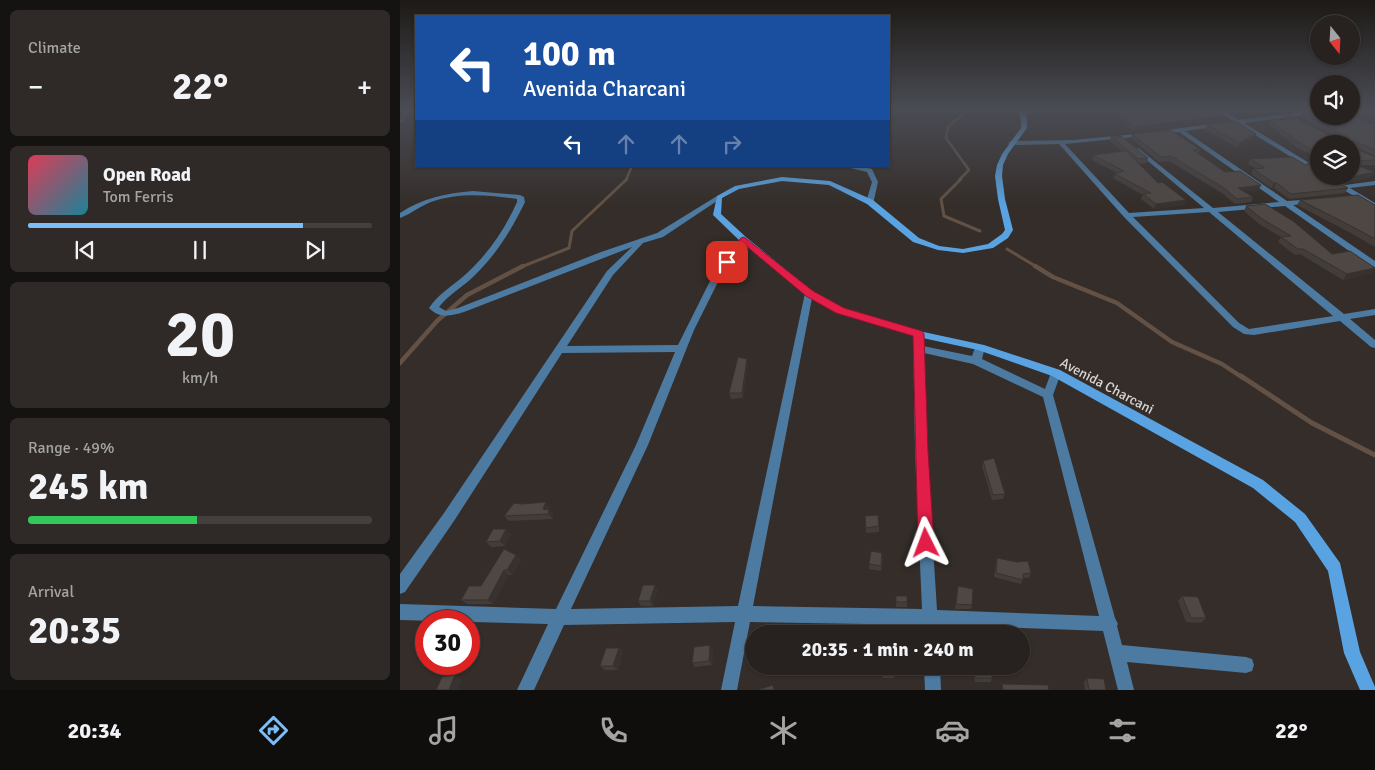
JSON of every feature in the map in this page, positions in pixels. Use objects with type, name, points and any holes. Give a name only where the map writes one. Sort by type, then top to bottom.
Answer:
[{"type":"main road","points":[[719,197],[737,186],[782,179],[830,183],[870,202],[916,240],[938,248],[963,251],[990,246],[1005,236],[1009,230],[1000,194],[998,166],[1011,143]]},
{"type":"main road","name":"Avenida Charcani","points":[[719,197],[717,215],[744,240],[810,294],[840,310],[918,334],[980,346],[1056,373],[1258,484],[1300,518],[1334,568],[1352,653],[1368,690]]},
{"type":"street","points":[[1011,143],[1050,142]]},
{"type":"street","points":[[1060,142],[1127,215],[1236,325],[1247,332],[1375,312]]},
{"type":"street","points":[[1128,142],[1375,345]]},
{"type":"street","points":[[1198,142],[1375,265]]},
{"type":"street","points":[[1272,142],[1310,166]]},
{"type":"street","points":[[858,167],[871,168],[875,182],[870,202]]},
{"type":"street","points":[[1342,186],[1375,183]]},
{"type":"street","points":[[1342,186],[1375,206]]},
{"type":"street","points":[[400,216],[411,208],[434,198],[450,194],[494,194],[520,197],[521,202],[516,215],[490,255],[464,280],[443,295],[434,308],[445,314],[461,310],[660,235],[719,197]]},
{"type":"street","points":[[1348,197],[1357,196]]},
{"type":"street","points":[[1127,215],[1322,200]]},
{"type":"street","points":[[400,587],[449,517],[610,273],[644,240]]},
{"type":"street","points":[[525,690],[642,444],[681,348],[718,274],[744,240]]},
{"type":"street","points":[[729,690],[810,294]]},
{"type":"street","points":[[918,334],[920,349],[921,451],[930,625]]},
{"type":"street","points":[[976,361],[980,346]]},
{"type":"street","points":[[559,350],[681,348]]},
{"type":"street","points":[[920,349],[976,361],[1048,395]]},
{"type":"street","points":[[1056,373],[1048,395],[1126,690]]},
{"type":"street","points":[[400,612],[559,616],[744,614],[930,617],[1110,624]]},
{"type":"street","points":[[1117,652],[1246,665]]},
{"type":"street","points":[[932,675],[933,690]]},
{"type":"building","points":[[1118,142],[1129,142],[1148,158],[1138,159]]},
{"type":"building","points":[[1142,142],[1189,142],[1200,149],[1193,150],[1225,172],[1240,171],[1261,185],[1238,188],[1253,197],[1237,199],[1224,188],[1171,156],[1161,157]]},
{"type":"building","points":[[1298,142],[1310,142],[1310,148]]},
{"type":"building","points":[[1360,142],[1375,142],[1375,150],[1360,143]]},
{"type":"building","points":[[1126,151],[1158,183],[1162,182],[1186,200],[1156,204],[1143,194],[1151,193],[1115,174],[1124,171],[1093,155]]},
{"type":"building","points":[[1360,151],[1375,157],[1375,160],[1360,161]]},
{"type":"building","points":[[1292,157],[1306,165],[1308,163],[1310,164],[1310,185],[1342,185],[1348,188],[1291,194],[1253,169],[1265,168],[1250,159]]},
{"type":"building","points":[[1360,167],[1374,172],[1360,175]]},
{"type":"building","points":[[1358,195],[1375,205],[1375,239],[1300,200]]},
{"type":"building","points":[[1265,204],[1293,221],[1332,254],[1350,251],[1375,268],[1347,274],[1303,249],[1298,249],[1281,237],[1291,236],[1262,219],[1246,206]]},
{"type":"building","points":[[738,357],[747,359],[742,393],[729,393]]},
{"type":"building","points":[[994,458],[1005,494],[993,495],[983,461]]},
{"type":"building","points":[[546,502],[543,509],[549,510],[548,514],[504,516],[514,503]]},
{"type":"building","points":[[878,515],[879,526],[866,528],[865,516]]},
{"type":"building","points":[[493,529],[506,529],[500,541],[486,542]]},
{"type":"building","points":[[504,549],[516,555],[507,570],[504,570],[488,600],[461,600],[469,586],[481,586]]},
{"type":"building","points":[[871,551],[882,553],[881,566],[869,564]]},
{"type":"building","points":[[997,558],[1017,562],[1028,561],[1031,573],[1023,574],[1023,580],[996,573]]},
{"type":"building","points":[[643,585],[655,585],[650,601],[638,601]]},
{"type":"building","points":[[958,586],[973,589],[972,605],[956,604]]},
{"type":"building","points":[[896,596],[907,596],[907,602],[896,602]]},
{"type":"building","points":[[1182,596],[1198,597],[1206,618],[1191,618]]},
{"type":"building","points":[[710,645],[709,661],[692,663],[694,647]]},
{"type":"building","points":[[606,648],[619,648],[613,666],[600,666]]},
{"type":"building","points":[[455,675],[449,690],[436,690],[442,677]]},
{"type":"building","points":[[976,675],[992,675],[992,678],[976,678]]},
{"type":"building","points":[[1087,678],[1104,679],[1106,690],[1089,690]]},
{"type":"building","points":[[1002,684],[1048,685],[1049,690],[1003,690]]},
{"type":"building","points":[[773,685],[774,690],[757,690]]},
{"type":"waterway","points":[[949,142],[969,170],[959,180]]},
{"type":"waterway","points":[[626,180],[632,167]]},
{"type":"waterway","points":[[961,179],[941,199],[944,216],[980,231]]},
{"type":"waterway","points":[[521,267],[569,248],[572,231],[626,180]]},
{"type":"waterway","points":[[1007,249],[1037,267]]},
{"type":"waterway","points":[[1035,266],[1053,277],[1117,303],[1172,342],[1222,364],[1243,378]]},
{"type":"waterway","points":[[400,363],[437,321],[467,295],[521,267]]},
{"type":"waterway","points":[[1241,376],[1312,423],[1375,455]]},
{"type":"route","points":[[727,262],[744,240],[810,294],[840,310],[918,334],[926,543]]}]
